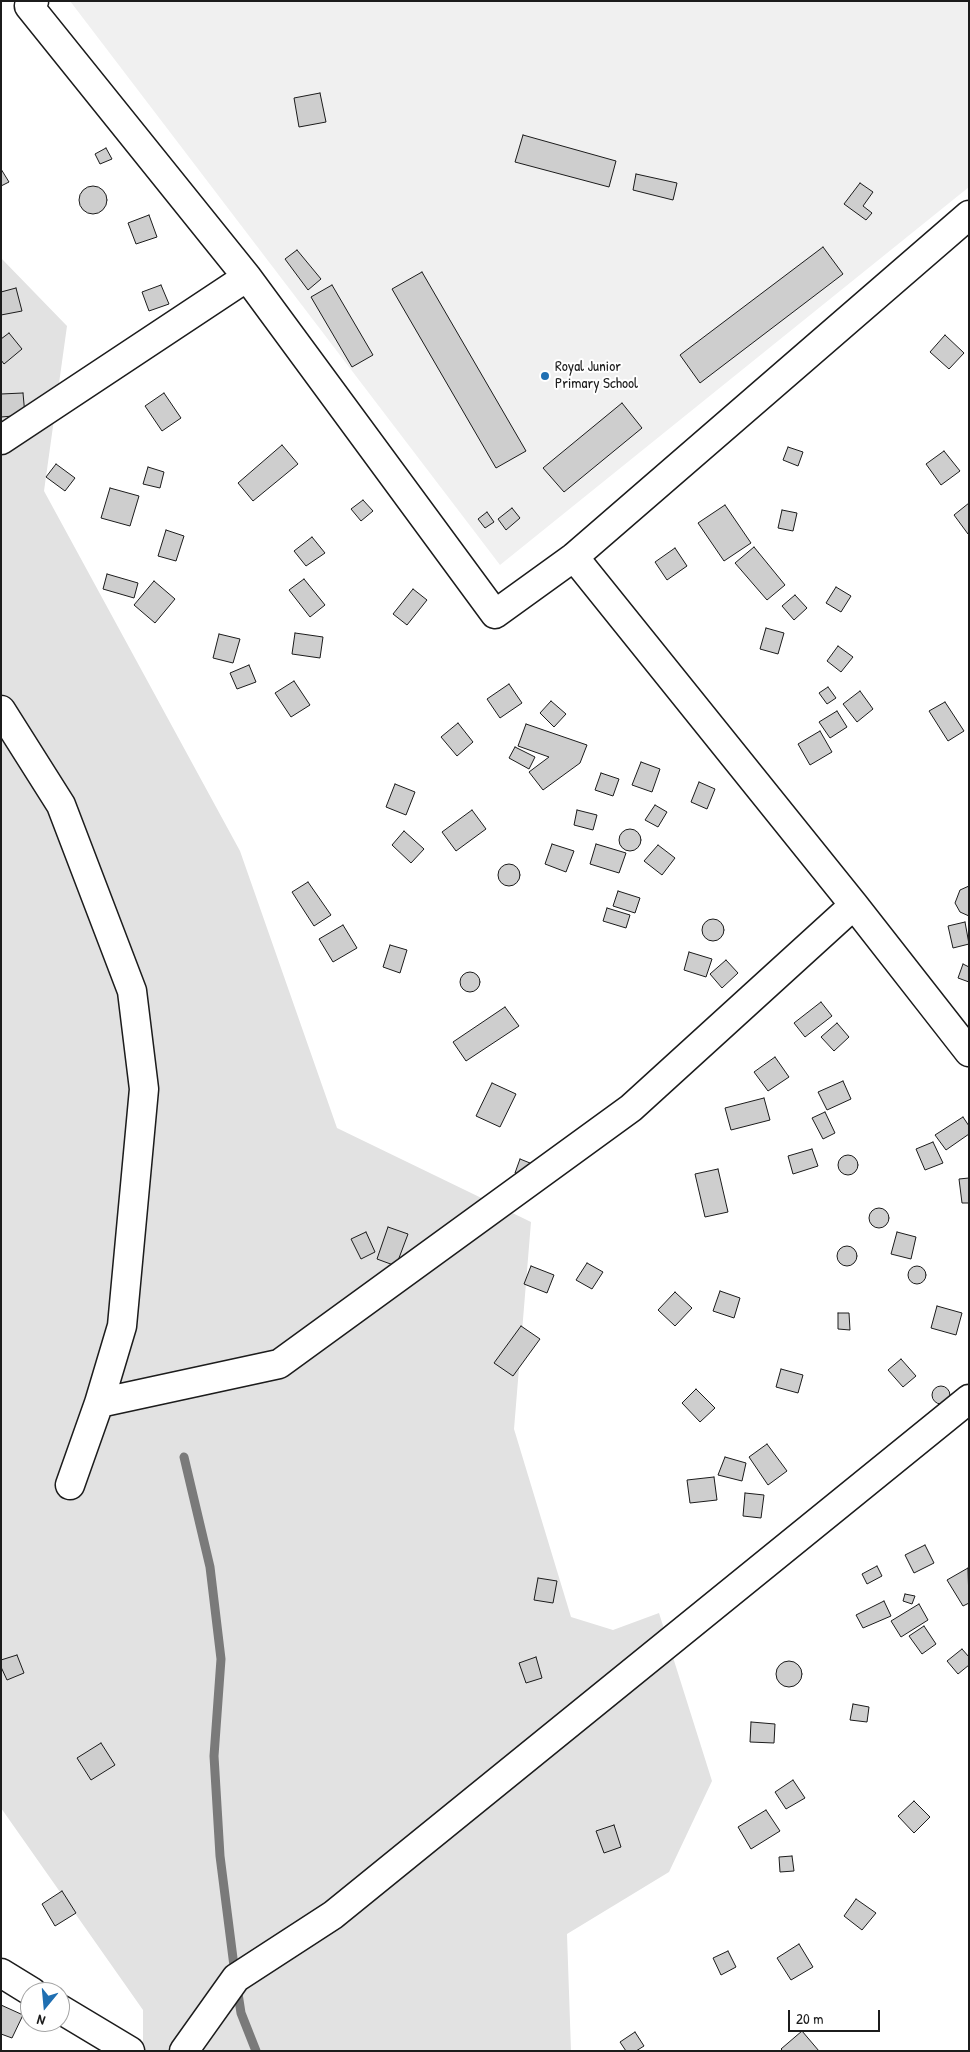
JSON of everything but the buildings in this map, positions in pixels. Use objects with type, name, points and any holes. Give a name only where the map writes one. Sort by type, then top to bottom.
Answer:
[{"type":"street","points":[[29,3],[247,277],[494,614],[574,557],[969,215]]},
{"type":"street","points":[[1,440],[247,277]]},
{"type":"street","points":[[574,557],[854,905],[969,1052]]},
{"type":"street","points":[[1,710],[61,805],[132,991],[144,1089],[122,1326],[99,1404],[70,1485]]},
{"type":"street","points":[[99,1404],[278,1364],[631,1108],[854,905]]},
{"type":"street","points":[[184,2051],[236,1978],[332,1915],[969,1399]]},
{"type":"street","points":[[1,1974],[20,1985]]},
{"type":"street","points":[[70,2015],[130,2051]]},
{"type":"shaded area","name":"Royal Junior Primary School","points":[[70,1],[969,1],[969,187],[500,565]]},
{"type":"shaded area","points":[[1,258],[67,326],[44,491],[240,851],[337,1128],[531,1222],[514,1429],[571,1617],[613,1630],[659,1613],[712,1781],[669,1872],[567,1934],[571,2051],[143,2051],[143,2010],[1,1808]]},
{"type":"waterway","points":[[184,1457],[210,1567],[221,1659],[214,1756],[220,1856],[235,1974]]},
{"type":"waterway","points":[[237,1987],[241,2013],[256,2051]]},
{"type":"place","name":"Royal Junior Primary School","points":[[545,376]]}]
